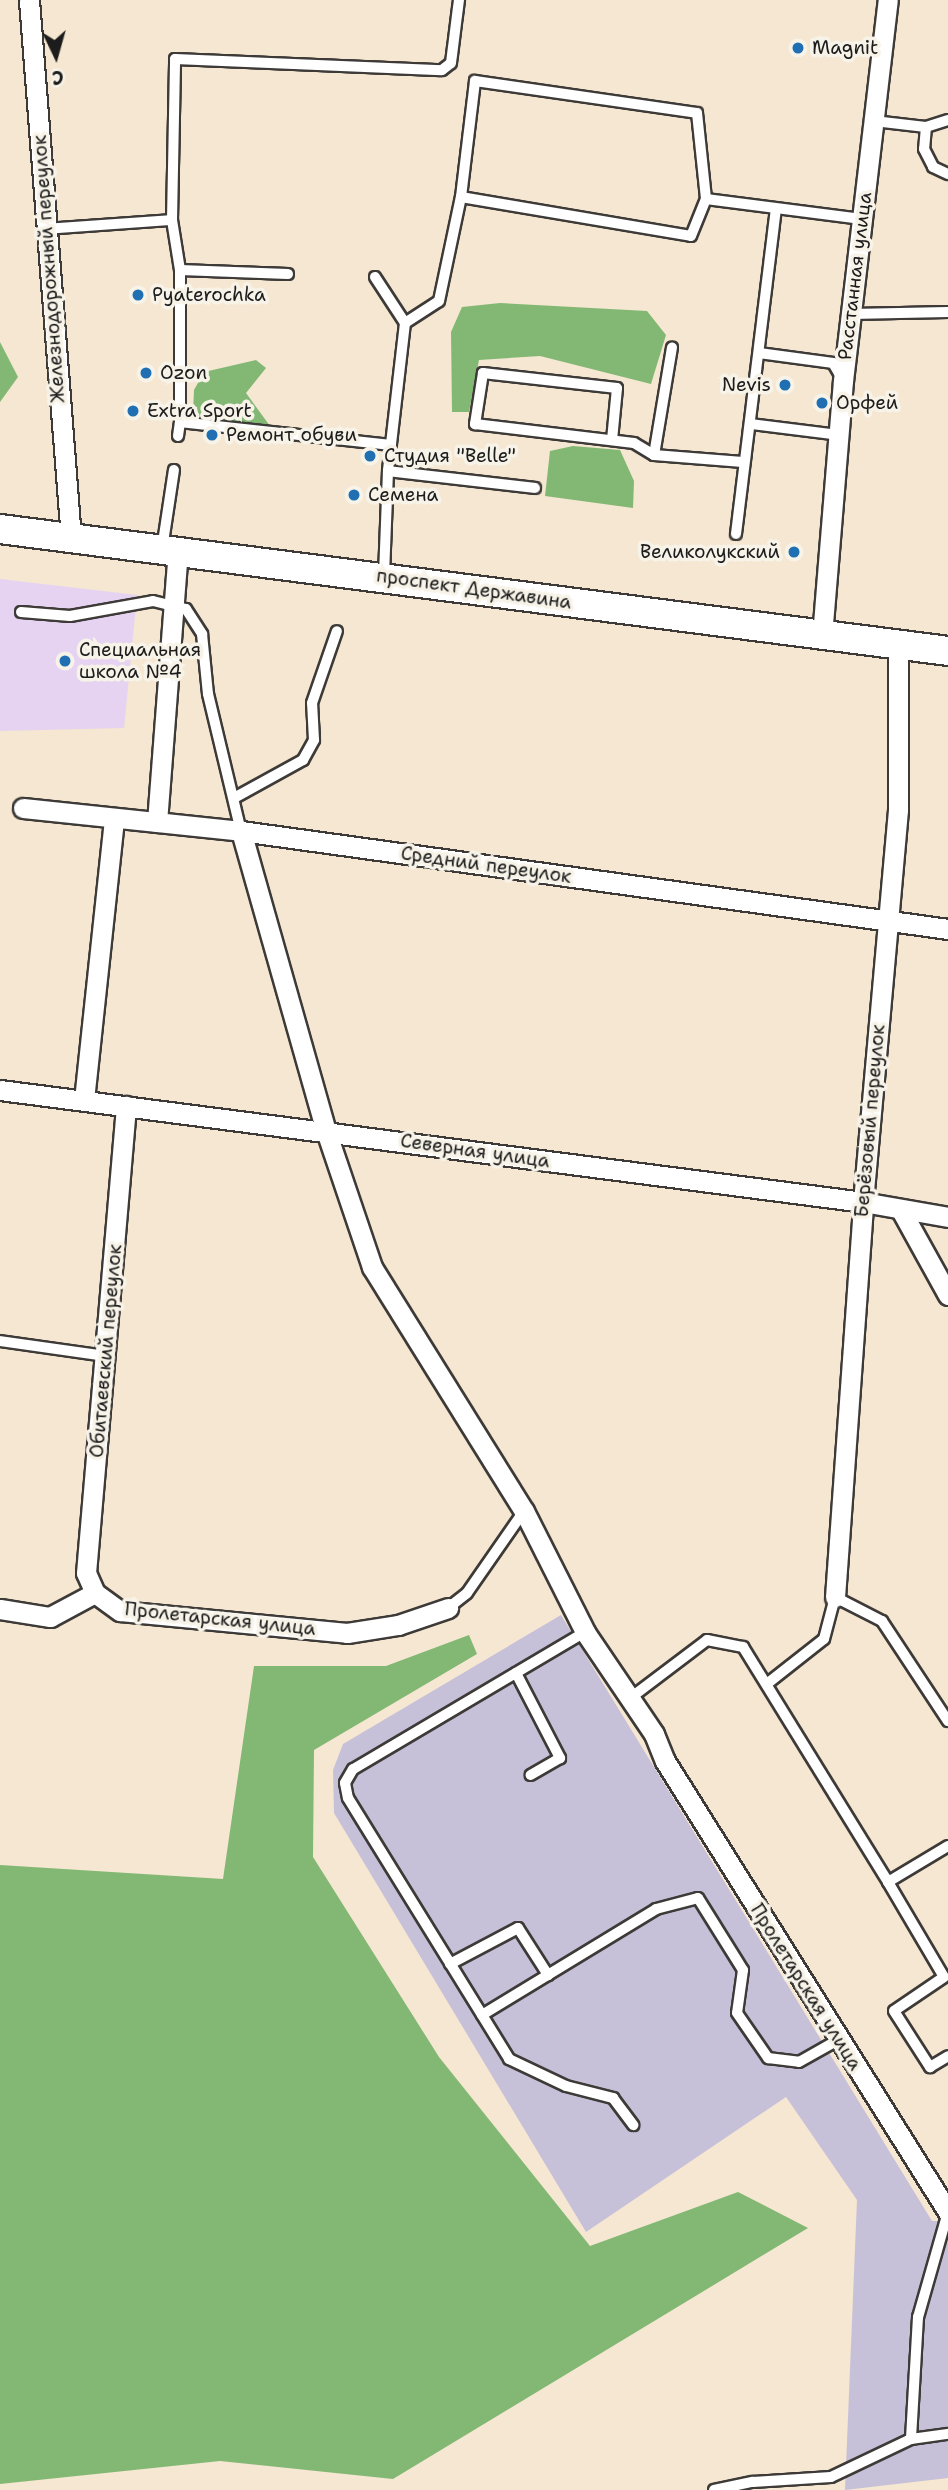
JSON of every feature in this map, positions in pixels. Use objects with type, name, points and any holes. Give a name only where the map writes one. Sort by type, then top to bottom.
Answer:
[{"type":"main road","name":"проспект Державина","points":[[0,529],[948,651]]},
{"type":"street","name":"Железнодорожный переулок","points":[[29,0],[71,538]]},
{"type":"street","name":"Расстанная улица","points":[[822,636],[843,381],[874,121],[875,52],[888,0]]},
{"type":"street","points":[[157,822],[174,605],[170,550]]},
{"type":"street","name":"Берёзовый переулок","points":[[835,1597],[863,1202],[898,810],[898,645]]},
{"type":"street","name":"Средний переулок","points":[[23,808],[241,831],[948,929]]},
{"type":"street","points":[[84,1100],[114,819]]},
{"type":"street","name":"Пролетарская улица","points":[[241,831],[326,1131],[372,1267],[524,1511],[586,1632],[654,1734],[665,1761],[948,2212]]},
{"type":"street","name":"Северная улица","points":[[0,1090],[863,1202],[902,1212],[948,1217]]},
{"type":"street","name":"Обитаевский переулок","points":[[95,1593],[86,1573],[107,1356],[126,1106]]},
{"type":"street","points":[[902,1212],[948,1295]]},
{"type":"street","points":[[0,1609],[50,1617],[95,1593]]},
{"type":"street","name":"Пролетарская улица","points":[[95,1593],[120,1611],[347,1633],[398,1625],[448,1608]]},
{"type":"lane","points":[[178,436],[180,270],[172,220],[175,59],[442,70],[451,63],[459,0]]},
{"type":"lane","points":[[405,323],[439,301],[461,197],[475,81],[696,113],[706,198],[691,236],[461,197]]},
{"type":"lane","points":[[874,121],[926,127],[948,120]]},
{"type":"lane","points":[[926,127],[924,149],[933,167],[948,174]]},
{"type":"lane","points":[[706,198],[862,219]]},
{"type":"lane","points":[[736,534],[776,209]]},
{"type":"lane","points":[[46,229],[172,220]]},
{"type":"lane","points":[[180,270],[288,274]]},
{"type":"lane","points":[[375,277],[405,323],[388,471],[384,577]]},
{"type":"lane","points":[[851,313],[948,312]]},
{"type":"lane","points":[[653,455],[672,348]]},
{"type":"lane","points":[[759,353],[833,363],[843,381]]},
{"type":"lane","points":[[612,440],[617,388],[484,373],[475,424],[634,443],[653,455],[743,462]]},
{"type":"lane","points":[[180,422],[391,445]]},
{"type":"lane","points":[[751,425],[839,435]]},
{"type":"lane","points":[[170,550],[174,470]]},
{"type":"lane","points":[[388,471],[535,488]]},
{"type":"lane","points":[[21,611],[70,617],[153,601],[186,609],[202,634],[208,694],[241,831]]},
{"type":"lane","points":[[233,798],[303,760],[314,740],[312,703],[337,631]]},
{"type":"lane","points":[[0,1341],[107,1356]]},
{"type":"lane","points":[[448,1608],[467,1593],[524,1511]]},
{"type":"lane","points":[[768,1683],[824,1639],[835,1597],[882,1621],[948,1721]]},
{"type":"lane","points":[[586,1632],[353,1769],[345,1783],[348,1798],[509,2059],[566,2086],[613,2098],[633,2125]]},
{"type":"lane","points":[[629,1699],[707,1640],[743,1647],[768,1683],[944,1977],[894,2011],[930,2067],[948,2056]]},
{"type":"lane","points":[[516,1673],[560,1758],[530,1775]]},
{"type":"lane","points":[[888,1882],[948,1846]]},
{"type":"lane","points":[[482,2015],[656,1909],[698,1898],[743,1970],[737,2013],[768,2058],[799,2062],[838,2040]]},
{"type":"lane","points":[[450,1964],[518,1928],[548,1975]]},
{"type":"lane","points":[[911,2439],[918,2317],[948,2212]]},
{"type":"lane","points":[[714,2490],[753,2482],[831,2477],[911,2439],[948,2434]]},
{"type":"shaded area","name":"Специальная школа №4","points":[[0,579],[137,595],[124,728],[0,731]]},
{"type":"shaded area","points":[[561,1615],[932,2221],[948,2221],[948,2478],[845,2490],[857,2200],[786,2097],[586,2232],[334,1813],[333,1770],[343,1744]]},
{"type":"green space","points":[[500,303],[647,311],[666,335],[651,384],[540,356],[479,360],[469,412],[452,412],[451,332],[462,307]]},
{"type":"green space","points":[[0,342],[18,377],[0,402]]},
{"type":"green space","points":[[256,360],[266,368],[246,393],[270,426],[199,421],[193,413],[194,390],[204,372]]},
{"type":"green space","points":[[573,446],[620,450],[634,481],[633,508],[545,496],[550,451]]},
{"type":"green space","points":[[469,1635],[477,1654],[314,1750],[313,1857],[439,2057],[590,2246],[738,2192],[808,2228],[393,2479],[220,2461],[0,2484],[0,1865],[223,1879],[254,1666],[386,1666]]},
{"type":"place","name":"Magnit","points":[[798,48]]},
{"type":"place","name":"Pyaterochka","points":[[138,295]]},
{"type":"place","name":"Ozon","points":[[146,373]]},
{"type":"place","name":"Nevis","points":[[785,385]]},
{"type":"place","name":"Орфей","points":[[822,403]]},
{"type":"place","name":"Extra Sport","points":[[133,411]]},
{"type":"place","name":"Ремонт обуви","points":[[212,435]]},
{"type":"place","name":"Студия \"Belle\"","points":[[370,456]]},
{"type":"place","name":"Семена","points":[[354,495]]},
{"type":"place","name":"Великолукский","points":[[794,552]]},
{"type":"place","name":"Специальная школа №4","points":[[65,661]]}]
